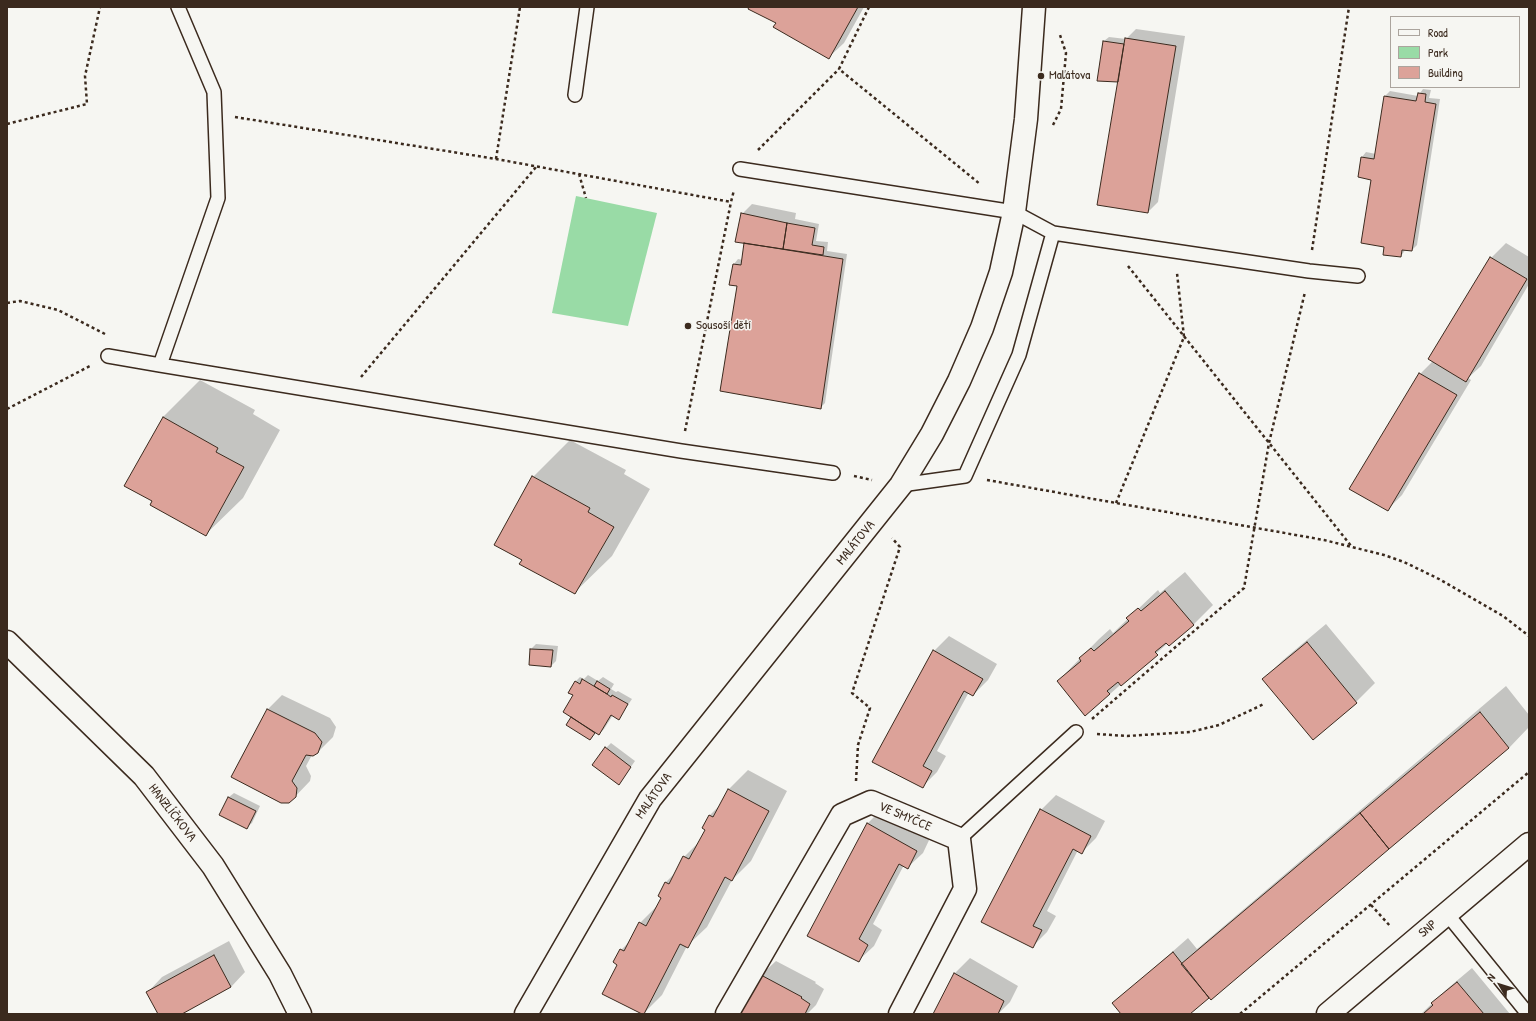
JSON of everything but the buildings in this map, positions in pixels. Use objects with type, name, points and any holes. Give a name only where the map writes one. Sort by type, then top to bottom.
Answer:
[{"type":"street","name":"MALÁTOVA","points":[[526,1014],[650,799],[901,485],[932,434],[959,381],[982,328],[1000,272],[1014,212],[1026,119],[1034,7]]},
{"type":"street","name":"HANZLÍČKOVA","points":[[7,642],[144,776],[213,866],[280,974],[300,1014]]},
{"type":"street","name":"VE SMYČCE","points":[[727,1014],[842,815],[870,802],[959,840]]},
{"type":"street","points":[[900,1014],[965,889],[959,840]]},
{"type":"street","name":"SNP","points":[[1328,1014],[1529,844]]},
{"type":"lane","points":[[160,365],[218,198],[214,92],[178,7]]},
{"type":"lane","points":[[575,95],[587,7]]},
{"type":"lane","points":[[740,168],[1014,212],[1053,233],[1309,271],[1358,276]]},
{"type":"lane","points":[[901,485],[965,476],[1019,355],[1053,233]]},
{"type":"lane","points":[[108,356],[681,451],[833,473]]},
{"type":"lane","points":[[959,840],[1076,732]]},
{"type":"lane","points":[[1447,914],[1528,1014]]},
{"type":"path","points":[[7,124],[87,104],[85,76],[100,7]]},
{"type":"path","points":[[496,159],[520,7]]},
{"type":"path","points":[[681,451],[731,202],[740,168],[839,69],[868,7]]},
{"type":"path","points":[[839,69],[984,187]]},
{"type":"path","points":[[215,114],[496,159],[731,202]]},
{"type":"path","points":[[345,396],[536,167]]},
{"type":"path","points":[[579,174],[586,198]]},
{"type":"path","points":[[1108,241],[1353,547]]},
{"type":"path","points":[[1116,503],[1184,337],[1175,251]]},
{"type":"path","points":[[7,303],[20,301],[58,310],[108,336]]},
{"type":"path","points":[[7,410],[108,356]]},
{"type":"path","points":[[833,473],[901,485]]},
{"type":"path","points":[[994,482],[1255,527],[1353,547],[1404,562],[1438,579],[1503,616],[1529,636]]},
{"type":"path","points":[[854,809],[858,745],[870,708],[852,693],[900,546],[874,520]]},
{"type":"path","points":[[1076,732],[1244,588],[1255,527]]},
{"type":"path","points":[[1076,732],[1127,736],[1190,732],[1219,724],[1264,704]]},
{"type":"path","points":[[1240,1014],[1529,772]]},
{"type":"green space","points":[[576,196],[657,213],[628,326],[552,313]]},
{"type":"place","name":"Malátova","points":[[1041,76]]},
{"type":"place","name":"Sousoší dětí","points":[[688,326]]}]
